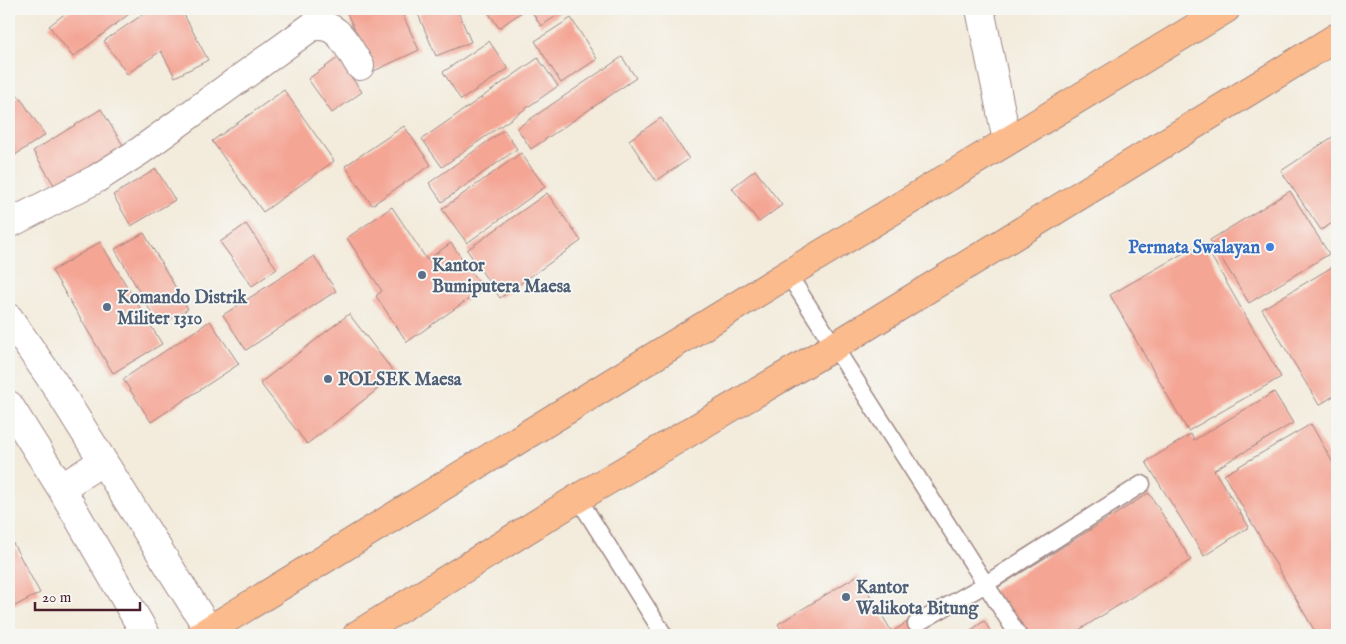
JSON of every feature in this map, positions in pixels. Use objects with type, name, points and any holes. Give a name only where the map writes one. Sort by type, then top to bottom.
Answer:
[{"type":"highway","points":[[207,634],[788,274],[1226,9]]},
{"type":"highway","points":[[357,635],[578,498],[835,346],[1337,37]]},
{"type":"street","points":[[980,9],[1008,141]]},
{"type":"street","points":[[9,224],[96,178],[140,151],[310,27],[325,25],[334,29],[360,66]]},
{"type":"street","points":[[9,318],[103,461],[207,634]]},
{"type":"street","points":[[9,405],[61,488],[146,635]]},
{"type":"street","points":[[61,488],[103,461]]},
{"type":"lane","points":[[788,274],[984,585],[1018,635]]},
{"type":"lane","points":[[916,624],[984,585],[1142,484]]},
{"type":"lane","points":[[578,498],[664,635]]},
{"type":"building","points":[[71,9],[126,9],[129,14],[73,57],[49,26]]},
{"type":"building","points":[[139,9],[181,9],[208,60],[175,77],[161,51],[127,74],[104,41],[142,15]]},
{"type":"building","points":[[345,9],[400,9],[419,50],[374,71]]},
{"type":"building","points":[[431,9],[457,9],[471,42],[436,56],[418,14]]},
{"type":"building","points":[[486,9],[522,9],[523,11],[499,28]]},
{"type":"building","points":[[530,9],[567,9],[541,26]]},
{"type":"building","points":[[571,18],[597,59],[561,83],[535,41]]},
{"type":"building","points":[[489,41],[508,69],[461,100],[443,72]]},
{"type":"building","points":[[622,57],[636,78],[531,149],[517,128]]},
{"type":"building","points":[[338,58],[362,92],[332,113],[308,79]]},
{"type":"building","points":[[538,58],[558,86],[442,167],[422,139]]},
{"type":"building","points":[[284,90],[334,161],[263,212],[212,141]]},
{"type":"building","points":[[19,96],[45,135],[9,159],[9,103]]},
{"type":"building","points":[[101,109],[127,152],[59,193],[33,151]]},
{"type":"building","points":[[661,118],[689,159],[656,181],[629,140]]},
{"type":"building","points":[[404,126],[431,165],[372,205],[345,166]]},
{"type":"building","points":[[504,130],[517,149],[442,202],[429,183]]},
{"type":"building","points":[[1337,134],[1337,220],[1321,230],[1281,171]]},
{"type":"building","points":[[521,153],[545,187],[467,243],[442,209]]},
{"type":"building","points":[[156,169],[175,200],[131,226],[113,195]]},
{"type":"building","points":[[755,170],[782,205],[759,222],[732,188]]},
{"type":"building","name":"Permata Swalayan","points":[[1290,191],[1329,254],[1249,303],[1210,240]]},
{"type":"building","points":[[547,193],[581,241],[500,298],[467,250]]},
{"type":"building","name":"Kantor Bumiputera Maesa","points":[[392,207],[427,260],[451,243],[483,289],[407,342],[376,296],[382,291],[347,238]]},
{"type":"building","points":[[246,224],[277,269],[252,286],[220,242]]},
{"type":"building","points":[[144,233],[188,309],[159,326],[115,249]]},
{"type":"building","name":"Komando Distrik Militer 1310","points":[[100,242],[162,344],[113,373],[52,271]]},
{"type":"building","points":[[1203,242],[1281,377],[1188,431],[1110,295]]},
{"type":"building","points":[[314,256],[336,291],[246,350],[223,315]]},
{"type":"building","points":[[1337,264],[1337,394],[1319,405],[1262,309]]},
{"type":"building","name":"POLSEK Maesa","points":[[349,314],[396,375],[307,444],[260,383]]},
{"type":"building","points":[[210,321],[239,364],[151,422],[123,379]]},
{"type":"building","points":[[1274,392],[1293,423],[1214,470],[1249,527],[1204,556],[1146,462],[1191,434],[1194,440]]},
{"type":"building","points":[[1311,424],[1337,470],[1337,635],[1317,635],[1224,475]]},
{"type":"building","points":[[1149,493],[1191,560],[1071,635],[1019,635],[992,591]]},
{"type":"building","points":[[9,536],[40,593],[9,609]]},
{"type":"building","name":"Kantor Walikota Bitung","points":[[858,575],[892,632],[913,618],[923,635],[785,635],[778,624]]},
{"type":"building","points":[[984,621],[993,635],[964,635]]},
{"type":"place","name":"Permata Swalayan","points":[[1270,247]]},
{"type":"place","name":"Kantor Bumiputera Maesa","points":[[422,275]]},
{"type":"place","name":"Komando Distrik Militer 1310","points":[[107,307]]},
{"type":"place","name":"POLSEK Maesa","points":[[328,379]]},
{"type":"place","name":"Kantor Walikota Bitung","points":[[846,597]]}]
